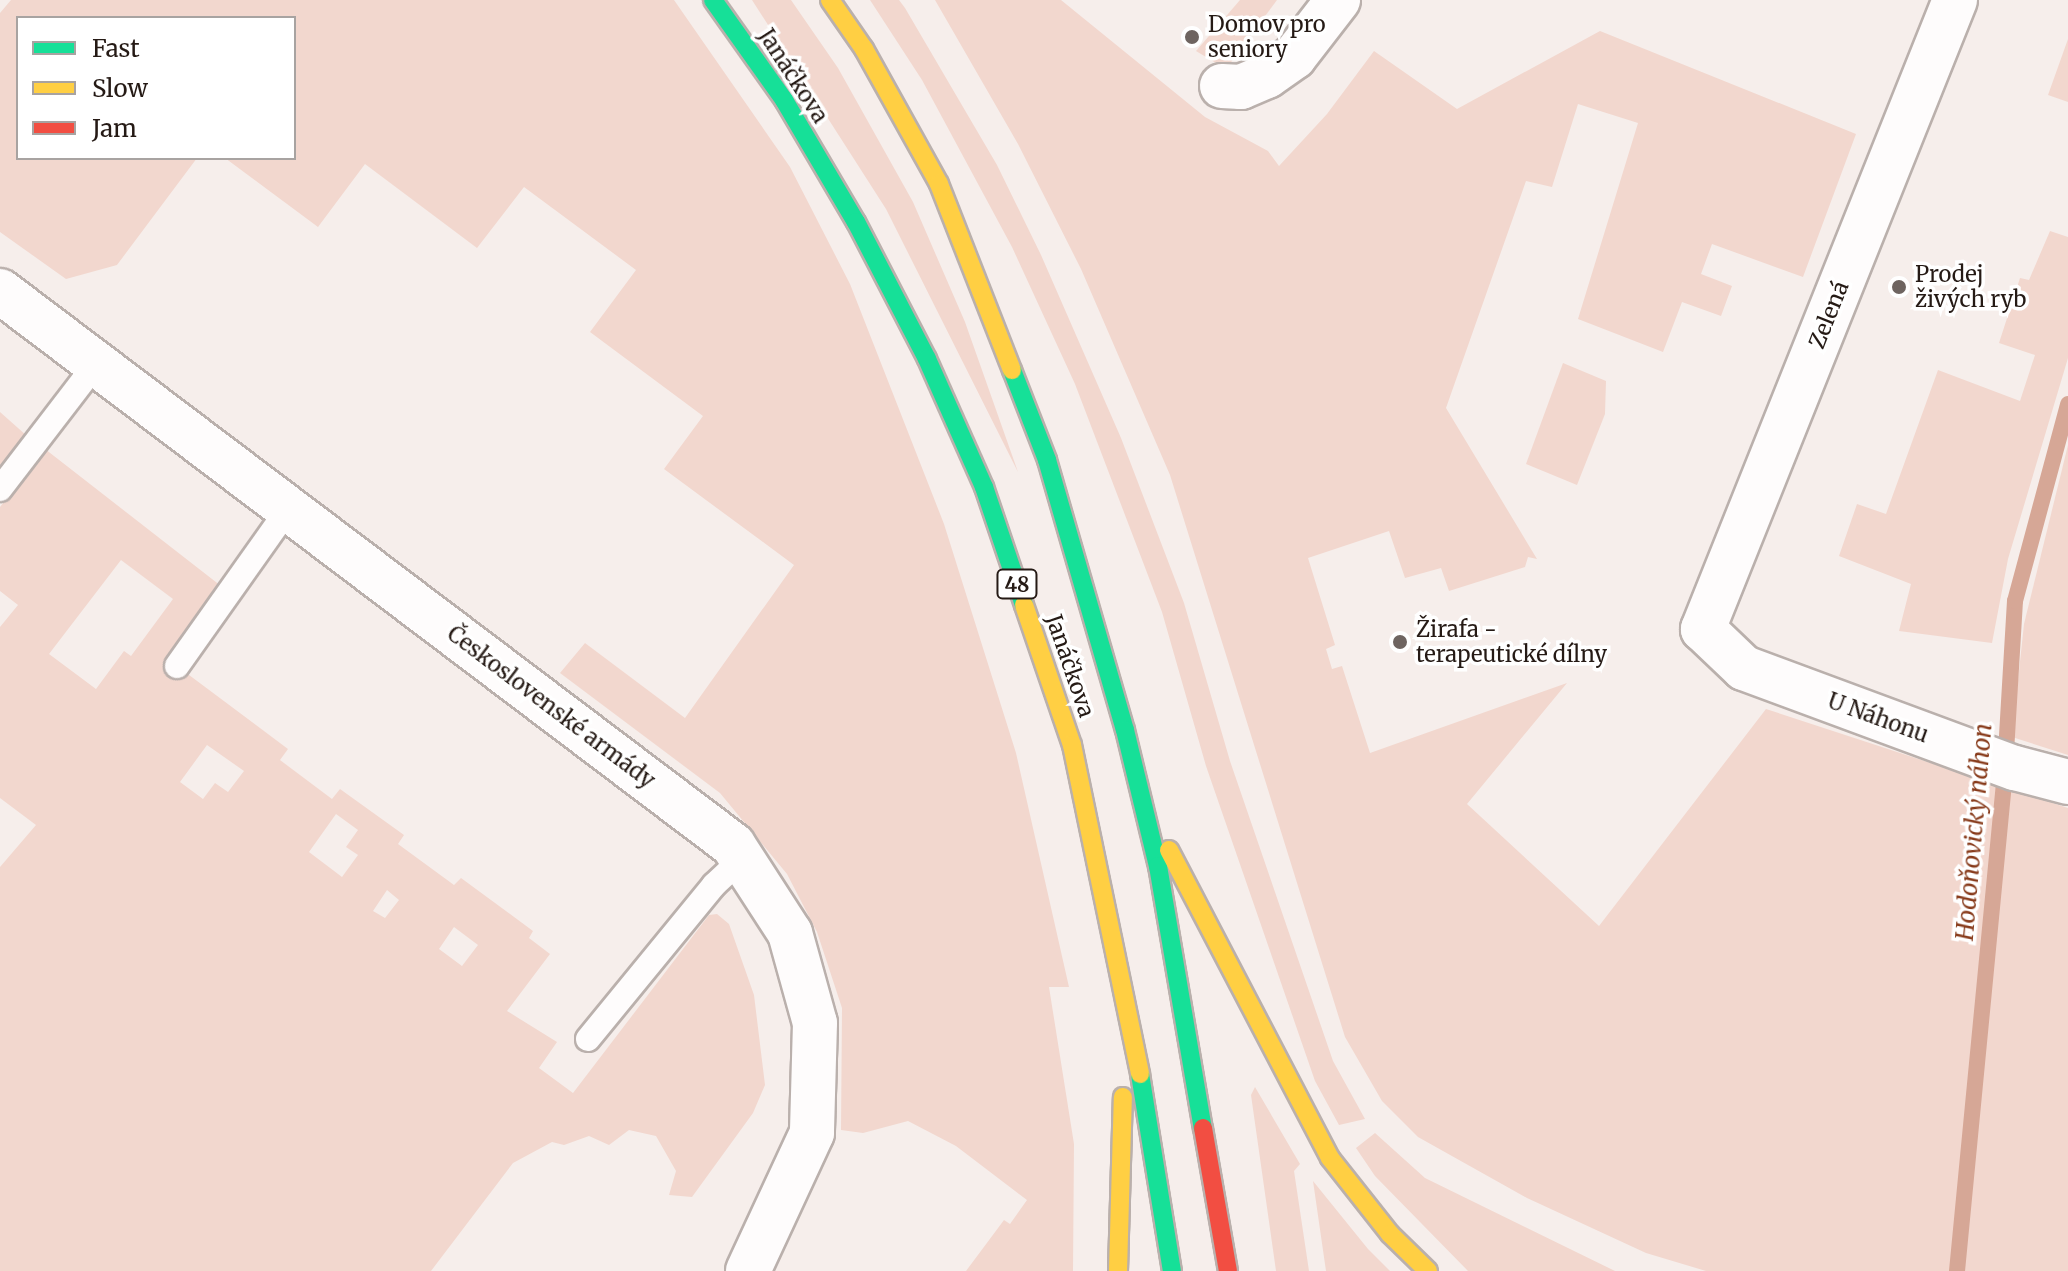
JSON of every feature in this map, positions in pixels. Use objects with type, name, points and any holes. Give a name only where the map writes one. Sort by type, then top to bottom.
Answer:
[{"type":"main road","name":"Janáčkova","points":[[713,0],[784,100],[856,222],[927,359],[984,487],[1072,745],[1120,966],[1172,1271]]},
{"type":"main road","name":"Janáčkova","points":[[830,0],[864,49],[939,184],[998,328],[1047,460],[1142,798],[1184,1002],[1228,1271]]},
{"type":"main road","points":[[1142,798],[1330,1158],[1390,1234],[1428,1271]]},
{"type":"main road","name":"48","points":[[1118,1271],[1124,1137],[1120,966]]},
{"type":"street","points":[[1222,86],[1241,87],[1267,76],[1294,57],[1338,0]]},
{"type":"street","name":"Zelená","points":[[1703,629],[1955,0]]},
{"type":"street","name":"Československé armády","points":[[0,291],[733,845],[790,933],[815,1023],[812,1133],[748,1271]]},
{"type":"street","name":"U Náhonu","points":[[1703,629],[1744,668],[2000,763],[2068,782]]},
{"type":"lane","points":[[0,489],[96,364]]},
{"type":"lane","points":[[177,666],[289,508]]},
{"type":"lane","points":[[588,1039],[714,885],[742,859]]},
{"type":"shaded area","points":[[11,0],[674,0],[790,167],[850,284],[944,524],[1016,753],[1069,987],[1049,987],[1074,1144],[1073,1271],[966,1271],[1004,1220],[1010,1224],[1027,1200],[956,1146],[908,1121],[863,1133],[841,1130],[842,1008],[817,932],[787,874],[720,793],[560,673],[585,643],[685,718],[794,565],[664,469],[703,416],[590,332],[636,270],[524,187],[477,248],[365,164],[318,227],[228,160],[296,160],[296,16],[16,16],[16,160],[196,160],[117,265],[66,279],[0,232],[0,13]]},
{"type":"shaded area","points":[[752,0],[791,0],[838,68],[913,202],[965,322],[1018,472],[886,209]]},
{"type":"shaded area","points":[[870,0],[899,0],[905,8],[997,165],[1041,255],[1121,438],[1184,603],[1230,761],[1333,1061],[1365,1119],[1339,1125],[1315,1081],[1206,766],[1162,612],[1075,384],[1012,247],[922,80]]},
{"type":"shaded area","points":[[935,0],[1061,0],[1205,117],[1268,151],[1279,166],[1327,114],[1374,51],[1457,109],[1600,31],[1856,134],[1803,277],[1712,244],[1701,274],[1732,286],[1721,316],[1682,302],[1663,352],[1578,319],[1638,123],[1578,104],[1552,187],[1526,181],[1446,408],[1537,559],[1528,557],[1525,567],[1449,591],[1441,568],[1405,578],[1389,531],[1308,558],[1335,645],[1326,649],[1332,669],[1342,666],[1370,753],[1567,683],[1467,804],[1599,926],[1766,709],[2068,808],[2068,1271],[1706,1271],[1646,1253],[1527,1198],[1418,1137],[1382,1101],[1345,1037],[1170,475],[1081,269],[1018,144]]},
{"type":"shaded area","points":[[1240,0],[1277,0],[1226,69],[1196,51]]},
{"type":"shaded area","points":[[2068,39],[2068,102],[2048,95]]},
{"type":"shaded area","points":[[2050,231],[2068,237],[2068,358],[2008,559],[1992,643],[1899,631],[1911,584],[1839,556],[1857,504],[1886,514],[1938,370],[2020,401],[2035,355],[1999,343],[2020,278],[2029,280]]},
{"type":"shaded area","points":[[1563,363],[1606,381],[1605,414],[1577,485],[1526,464]]},
{"type":"shaded area","points":[[0,412],[27,436],[0,470]]},
{"type":"shaded area","points":[[2068,445],[2068,755],[2012,737],[2024,624]]},
{"type":"shaded area","points":[[45,449],[221,586],[177,666],[288,749],[280,760],[332,799],[340,789],[404,835],[398,844],[454,885],[461,878],[533,931],[529,938],[550,954],[507,1011],[557,1042],[539,1068],[573,1093],[709,915],[717,914],[729,924],[754,995],[765,1085],[753,1113],[692,1197],[669,1195],[676,1171],[656,1136],[629,1130],[609,1145],[589,1136],[564,1145],[552,1142],[513,1163],[431,1271],[0,1271],[0,867],[36,825],[0,798],[0,627],[18,605],[0,591],[0,507]],"holes":[[[121,560],[173,599],[131,656],[124,651],[96,689],[49,654]],[[207,745],[244,771],[228,792],[215,783],[203,799],[180,782]],[[336,814],[358,830],[346,847],[358,855],[342,877],[309,852]],[[387,890],[399,900],[385,918],[373,911]],[[454,927],[478,945],[462,966],[439,949]]]},
{"type":"shaded area","points":[[1255,1087],[1300,1164],[1294,1171],[1309,1271],[1276,1271],[1251,1095]]},
{"type":"shaded area","points":[[1375,1133],[1425,1178],[1615,1271],[1468,1271],[1375,1176],[1356,1148]]},
{"type":"shaded area","points":[[1313,1181],[1368,1249],[1390,1271],[1326,1271]]},
{"type":"waterway","name":"Hodoňovický náhon","points":[[1957,1271],[2004,786],[2015,601],[2068,404]]},
{"type":"traffic: fast","points":[[713,0],[784,100],[856,222],[927,359],[984,487],[1024,605]]},
{"type":"traffic: fast","points":[[1012,370],[1047,460],[1125,730],[1158,866],[1203,1128]]},
{"type":"traffic: fast","points":[[1140,1074],[1172,1271]]},
{"type":"traffic: slow","points":[[830,0],[864,49],[939,184],[1012,370]]},
{"type":"traffic: slow","points":[[1024,605],[1072,745],[1140,1074]]},
{"type":"traffic: slow","points":[[1169,850],[1330,1158],[1390,1234],[1428,1271]]},
{"type":"traffic: slow","points":[[1118,1271],[1123,1097]]},
{"type":"traffic: jam","points":[[1203,1128],[1228,1271]]},
{"type":"place","name":"Domov pro seniory","points":[[1192,37]]},
{"type":"place","name":"Prodej živých ryb","points":[[1899,287]]},
{"type":"place","name":"Žirafa - terapeutické dílny","points":[[1400,642]]}]
